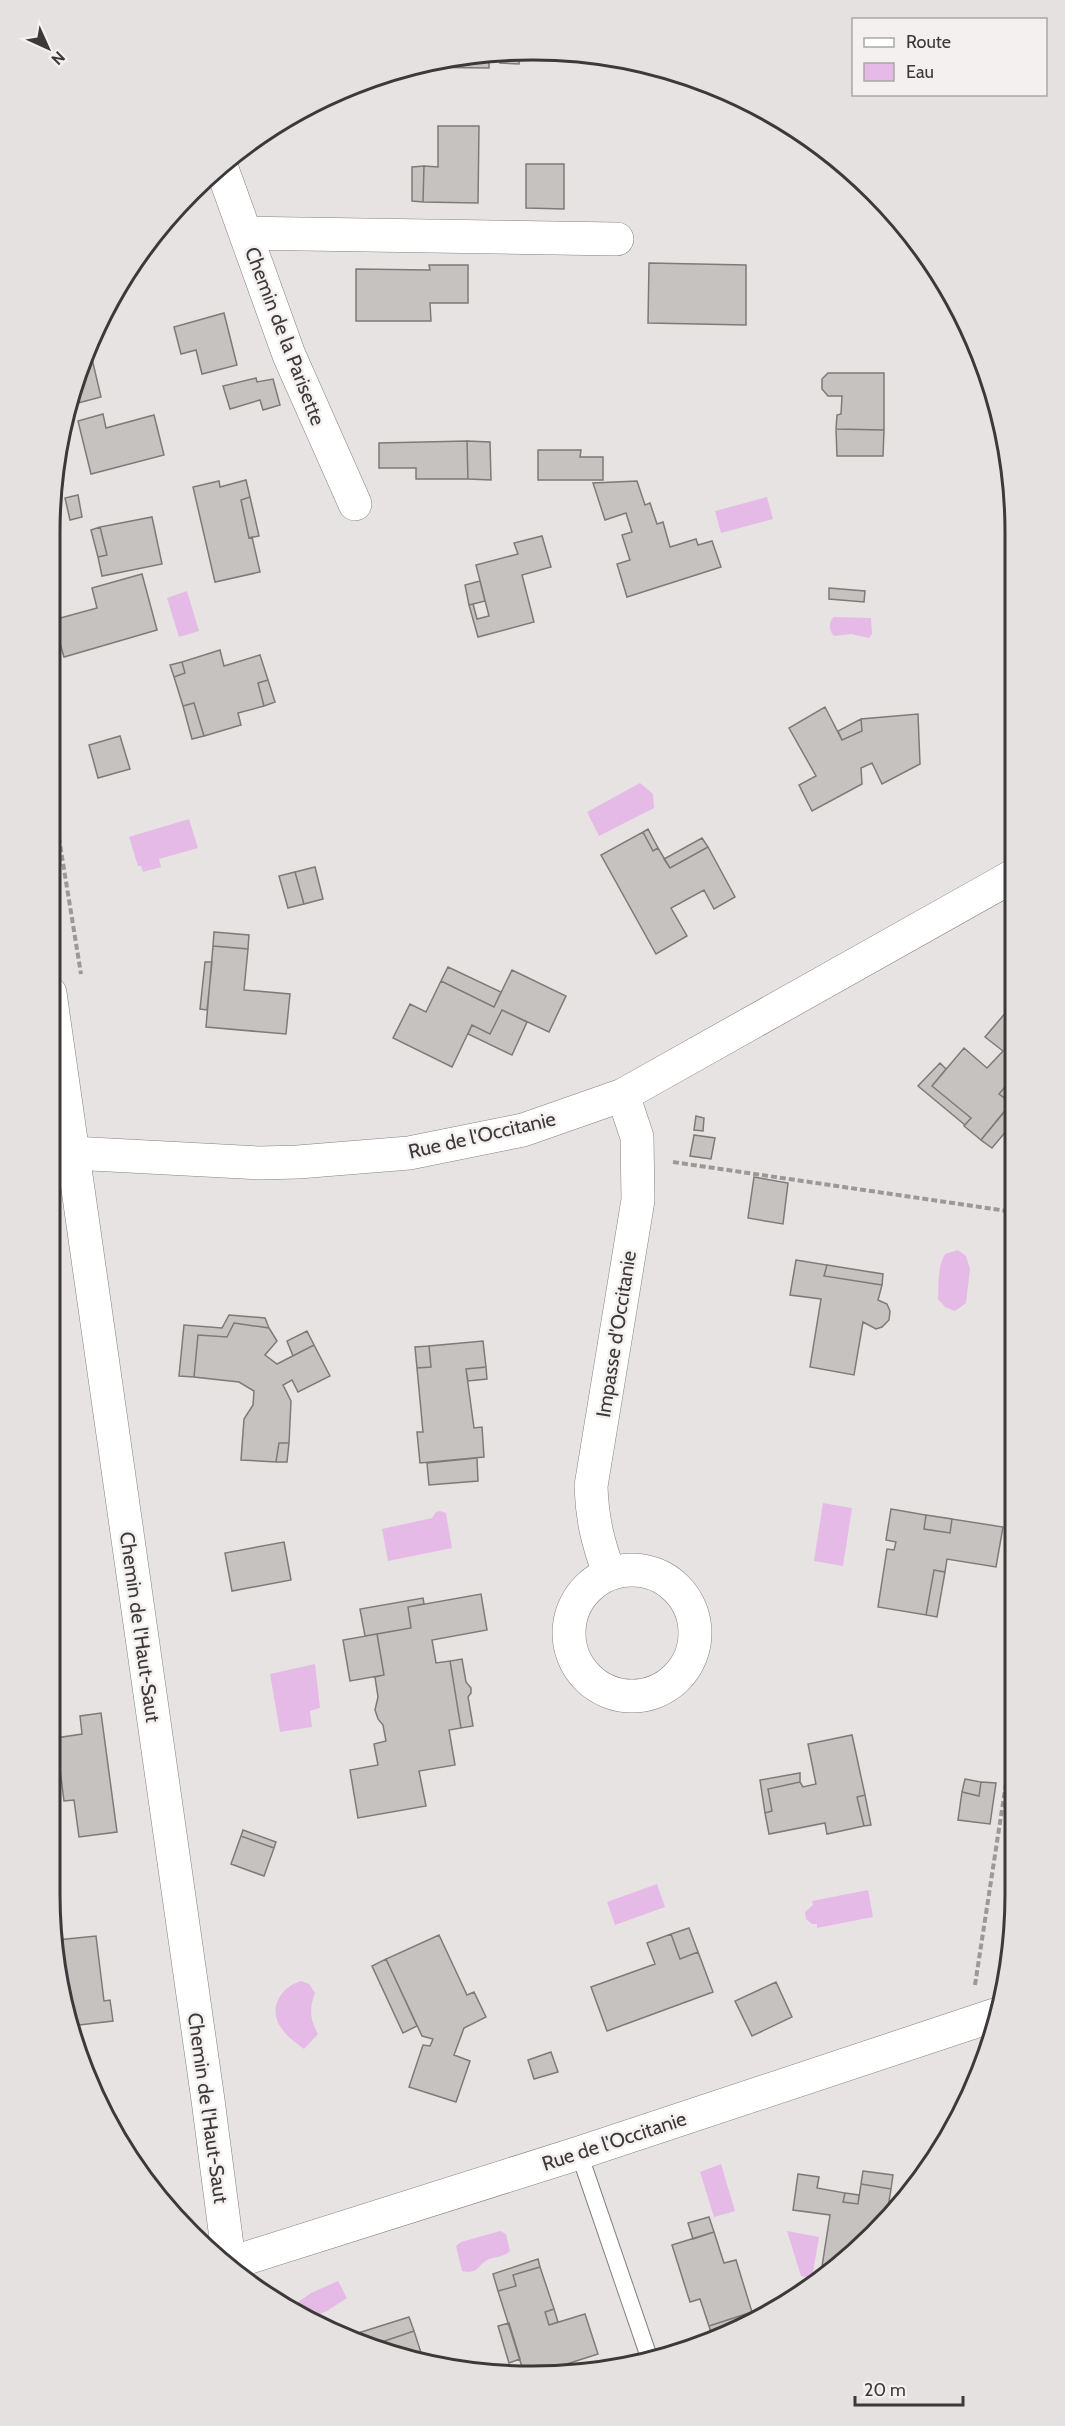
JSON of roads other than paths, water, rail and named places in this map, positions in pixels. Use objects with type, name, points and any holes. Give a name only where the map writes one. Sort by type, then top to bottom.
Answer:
[{"type":"street","name":"Chemin de la Parisette","points":[[224,175],[289,355],[355,504]]},
{"type":"street","points":[[245,233],[618,239]]},
{"type":"street","name":"Rue de l'Occitanie","points":[[72,1153],[259,1163],[368,1158],[465,1144],[523,1130],[623,1095],[1005,880]]},
{"type":"street","name":"Chemin de l'Haut-Saut","points":[[60,1066],[229,2255]]},
{"type":"street","name":"Impasse d'Occitanie","points":[[609,1574],[599,1547],[592,1517],[591,1486],[638,1200],[637,1137],[623,1095]]},
{"type":"street","name":"Rue de l'Occitanie","points":[[235,2260],[579,2153],[982,2019]]},
{"type":"lane","points":[[579,2153],[647,2352]]},
{"type":"water","points":[[767,497],[773,519],[721,533],[715,511]]},
{"type":"water","points":[[187,591],[199,631],[179,637],[167,598]]},
{"type":"water","points":[[834,617],[871,618],[872,634],[869,638],[851,634],[834,636],[830,626]]},
{"type":"water","points":[[640,783],[653,794],[654,808],[599,836],[587,812]]},
{"type":"water","points":[[189,819],[198,848],[159,859],[161,867],[143,872],[141,866],[138,866],[129,837]]},
{"type":"water","points":[[958,1250],[966,1256],[970,1269],[966,1303],[955,1311],[945,1307],[938,1299],[941,1264],[945,1254]]},
{"type":"water","points":[[823,1503],[852,1508],[843,1566],[814,1561]]},
{"type":"water","points":[[436,1512],[446,1513],[452,1548],[388,1561],[382,1529],[432,1518]]},
{"type":"water","points":[[315,1664],[320,1708],[310,1711],[312,1727],[280,1732],[270,1674]]},
{"type":"water","points":[[657,1884],[665,1907],[615,1925],[607,1902]]},
{"type":"water","points":[[868,1890],[873,1917],[817,1928],[817,1924],[812,1924],[806,1919],[805,1912],[813,1905],[812,1901]]},
{"type":"water","points":[[301,1981],[309,1984],[315,1993],[311,2014],[318,2034],[304,2049],[284,2032],[276,2014],[278,2000],[282,1994],[287,1988]]},
{"type":"water","points":[[721,2164],[735,2211],[714,2217],[700,2172]]},
{"type":"water","points":[[500,2231],[506,2234],[510,2251],[505,2255],[487,2260],[475,2271],[462,2271],[456,2246],[461,2242]]},
{"type":"water","points":[[787,2231],[819,2237],[813,2273],[807,2277],[801,2276]]},
{"type":"water","points":[[338,2281],[347,2298],[319,2315],[296,2303],[311,2293]]}]
